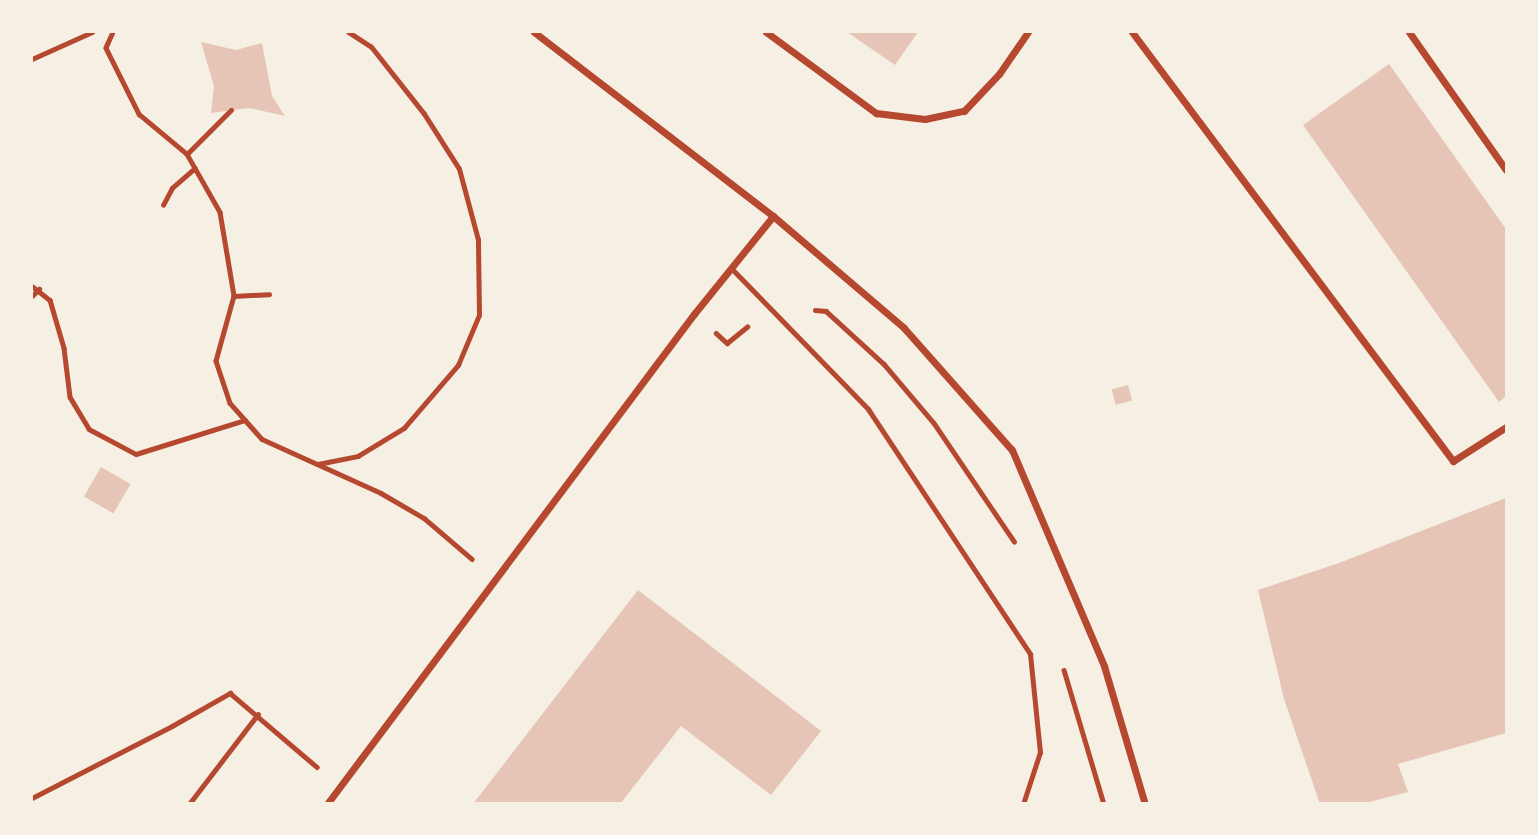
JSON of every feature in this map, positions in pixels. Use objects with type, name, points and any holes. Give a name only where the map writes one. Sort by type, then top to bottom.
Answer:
[{"type":"street","points":[[534,32],[773,216],[904,328],[1012,450],[1104,666],[1145,803]]},
{"type":"street","points":[[766,32],[876,113],[925,119],[964,111],[999,74],[1028,32]]},
{"type":"street","points":[[1132,32],[1453,461],[1507,427]]},
{"type":"street","points":[[1409,32],[1507,170]]},
{"type":"street","points":[[327,803],[773,216]]},
{"type":"lane","points":[[731,268],[868,408],[1030,654],[1040,752],[1023,803]]},
{"type":"path","points":[[32,59],[92,32]]},
{"type":"path","points":[[113,32],[106,48],[139,114],[187,154],[220,212],[234,296],[216,361],[230,403],[262,439],[381,493],[424,518],[497,580]]},
{"type":"path","points":[[318,464],[358,456],[404,428],[458,365],[479,315],[478,240],[459,169],[424,114],[371,47],[348,32]]},
{"type":"path","points":[[187,154],[231,110]]},
{"type":"path","points":[[163,205],[172,188],[195,168]]},
{"type":"path","points":[[32,286],[50,300],[64,348],[70,397],[89,429],[136,454],[245,420]]},
{"type":"path","points":[[32,296],[39,289]]},
{"type":"path","points":[[234,296],[269,294]]},
{"type":"path","points":[[32,798],[173,726],[230,693],[258,714],[340,787]]},
{"type":"path","points":[[189,803],[258,714]]},
{"type":"building","points":[[847,32],[918,32],[895,65]]},
{"type":"building","points":[[201,42],[236,50],[262,43],[272,96],[285,116],[249,108],[211,113],[214,86]]},
{"type":"building","points":[[1389,64],[1506,229],[1506,396],[1499,402],[1303,125]]},
{"type":"building","points":[[1128,385],[1132,400],[1116,405],[1112,389]]},
{"type":"building","points":[[101,467],[130,484],[113,513],[84,496]]},
{"type":"building","points":[[1506,498],[1506,733],[1398,764],[1408,792],[1361,804],[1320,804],[1284,699],[1258,590],[1339,563]]},
{"type":"building","points":[[638,590],[821,731],[771,795],[681,726],[620,804],[473,804]]}]
